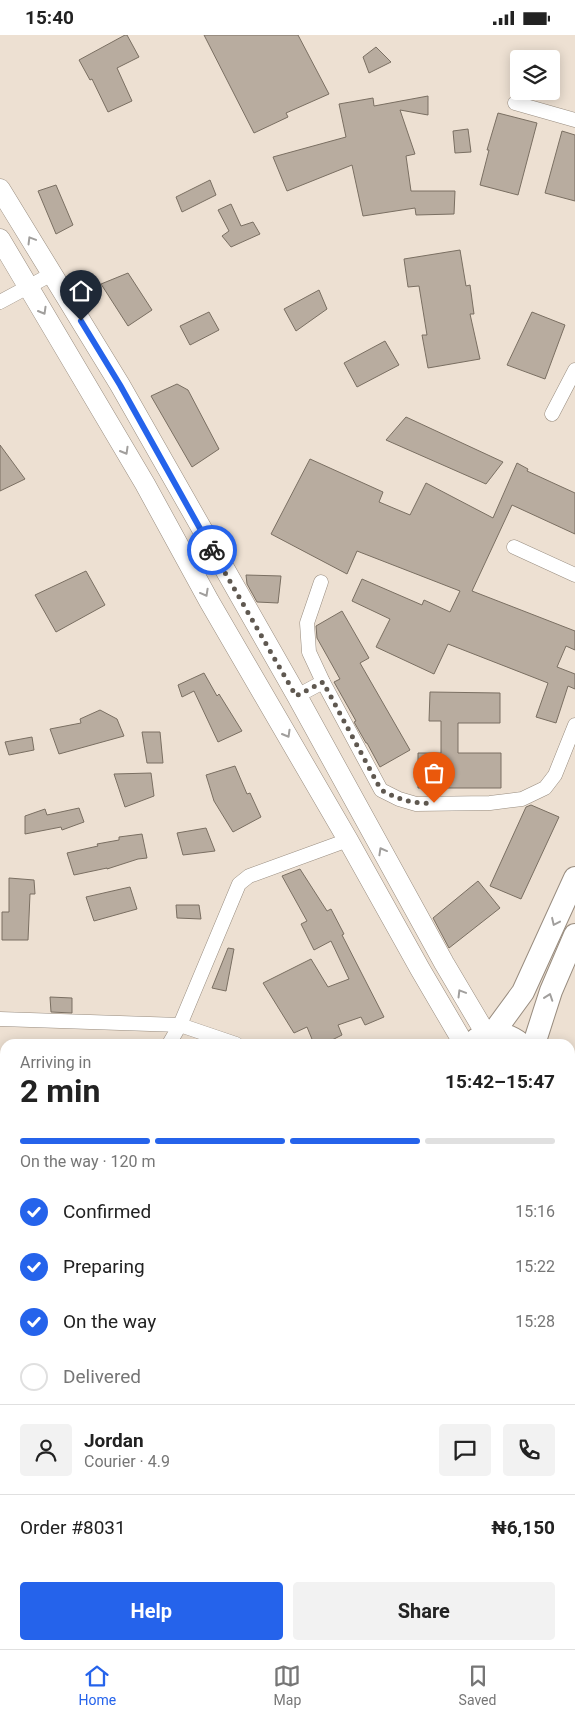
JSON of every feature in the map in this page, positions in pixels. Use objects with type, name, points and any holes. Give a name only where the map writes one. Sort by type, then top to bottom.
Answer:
[{"type":"main road","points":[[484,1037],[523,992],[575,878]]},
{"type":"main road","points":[[536,1039],[551,991],[575,935]]},
{"type":"main road","points":[[484,1037],[504,1034],[515,1039]]},
{"type":"street","points":[[515,103],[575,120]]},
{"type":"street","points":[[0,189],[120,385],[296,696],[484,1037]]},
{"type":"street","points":[[0,239],[145,485],[209,601],[461,1039]]},
{"type":"street","points":[[0,301],[52,273]]},
{"type":"street","points":[[552,414],[575,370]]},
{"type":"street","points":[[514,547],[575,575]]},
{"type":"street","points":[[321,582],[307,623],[309,652],[381,790],[398,799],[416,803],[490,803],[522,799],[545,788],[556,775],[575,725]]},
{"type":"street","points":[[272,709],[323,682]]},
{"type":"street","points":[[173,1039],[239,884],[249,876],[348,840]]},
{"type":"street","points":[[0,1019],[180,1025],[221,1039]]},
{"type":"building","points":[[127,35],[139,57],[117,68],[132,101],[108,112],[92,79],[90,80],[79,60]]},
{"type":"building","points":[[204,35],[298,35],[329,94],[286,113],[288,117],[254,133]]},
{"type":"building","points":[[376,47],[391,62],[369,73],[363,57]]},
{"type":"building","points":[[428,96],[428,115],[400,110],[415,154],[406,156],[411,191],[455,191],[454,214],[416,215],[415,208],[363,216],[352,165],[287,191],[273,157],[346,137],[339,104],[373,98],[374,106]]},
{"type":"building","points":[[498,113],[537,123],[518,195],[480,185],[489,150],[487,150]]},
{"type":"building","points":[[468,129],[471,152],[455,153],[453,131]]},
{"type":"building","points":[[562,131],[575,135],[575,201],[545,193]]},
{"type":"building","points":[[210,180],[216,195],[182,212],[176,197]]},
{"type":"building","points":[[56,185],[73,225],[56,234],[38,191]]},
{"type":"building","points":[[231,204],[241,226],[253,222],[260,234],[231,247],[222,236],[229,231],[218,210]]},
{"type":"building","points":[[460,250],[466,286],[470,285],[474,314],[470,314],[480,359],[428,368],[422,335],[427,335],[419,286],[408,287],[404,259]]},
{"type":"building","points":[[128,273],[152,310],[128,326],[101,284]]},
{"type":"building","points":[[319,290],[327,309],[296,331],[284,309]]},
{"type":"building","points":[[209,312],[219,330],[190,345],[180,326]]},
{"type":"building","points":[[532,312],[565,325],[545,379],[507,365]]},
{"type":"building","points":[[385,341],[399,365],[357,387],[344,363]]},
{"type":"building","points":[[177,384],[188,390],[219,449],[192,467],[151,396]]},
{"type":"building","points":[[406,417],[503,462],[486,484],[386,440]]},
{"type":"building","points":[[0,445],[25,479],[0,491]]},
{"type":"building","points":[[310,459],[383,492],[379,502],[410,515],[426,483],[493,518],[517,463],[528,469],[527,471],[575,493],[575,534],[512,505],[472,591],[575,631],[575,650],[566,646],[557,667],[575,674],[575,689],[568,686],[556,723],[536,717],[548,683],[448,644],[434,674],[376,647],[390,619],[352,601],[362,579],[422,605],[424,600],[450,612],[460,591],[357,551],[347,574],[271,534]]},
{"type":"building","points":[[217,528],[226,530],[233,542],[225,545],[216,530]]},
{"type":"building","points":[[86,571],[105,605],[56,632],[35,595]]},
{"type":"building","points":[[246,575],[281,576],[278,603],[257,602],[247,584]]},
{"type":"building","points":[[342,611],[369,658],[360,663],[410,750],[380,767],[334,682],[340,679],[317,638],[316,626]]},
{"type":"building","points":[[204,673],[217,696],[219,694],[242,731],[218,742],[194,691],[182,697],[178,685]]},
{"type":"building","points":[[430,692],[500,693],[500,723],[458,723],[458,753],[501,753],[501,788],[418,788],[418,753],[441,753],[441,721],[429,721]]},
{"type":"building","points":[[100,710],[117,719],[124,736],[59,754],[50,729],[81,723],[80,719]]},
{"type":"building","points":[[142,732],[160,732],[163,763],[147,763]]},
{"type":"building","points":[[32,737],[34,750],[9,755],[5,742]]},
{"type":"building","points":[[235,766],[247,794],[250,793],[261,817],[233,832],[214,801],[206,775]]},
{"type":"building","points":[[151,773],[154,796],[125,807],[114,774]]},
{"type":"building","points":[[531,805],[559,817],[521,899],[490,886],[526,807]]},
{"type":"building","points":[[79,808],[84,822],[62,830],[61,827],[25,834],[25,816],[45,809],[47,815]]},
{"type":"building","points":[[206,828],[215,851],[183,855],[177,833]]},
{"type":"building","points":[[142,834],[147,858],[107,869],[74,875],[67,853],[119,840],[119,837]]},
{"type":"building","points":[[300,869],[327,911],[331,909],[344,934],[342,935],[384,1017],[365,1025],[361,1017],[338,1025],[342,1035],[334,1039],[312,1039],[307,1027],[294,1033],[263,983],[311,959],[328,987],[349,979],[331,941],[314,950],[301,924],[307,921],[282,876]]},
{"type":"building","points":[[9,878],[34,880],[35,894],[30,894],[28,940],[2,940],[2,912],[9,912]]},
{"type":"building","points":[[478,881],[500,908],[449,948],[433,918]]},
{"type":"building","points":[[130,887],[137,909],[94,921],[86,897]]},
{"type":"building","points":[[176,905],[199,905],[201,919],[177,918]]},
{"type":"building","points":[[228,948],[234,949],[226,991],[212,988]]},
{"type":"building","points":[[50,997],[72,998],[72,1013],[51,1012]]},
{"type":"way so far","points":[[212,550],[296,696],[323,682],[381,790],[398,799],[416,803],[434,803]]},
{"type":"route","points":[[81,321],[120,385],[212,550]]}]
